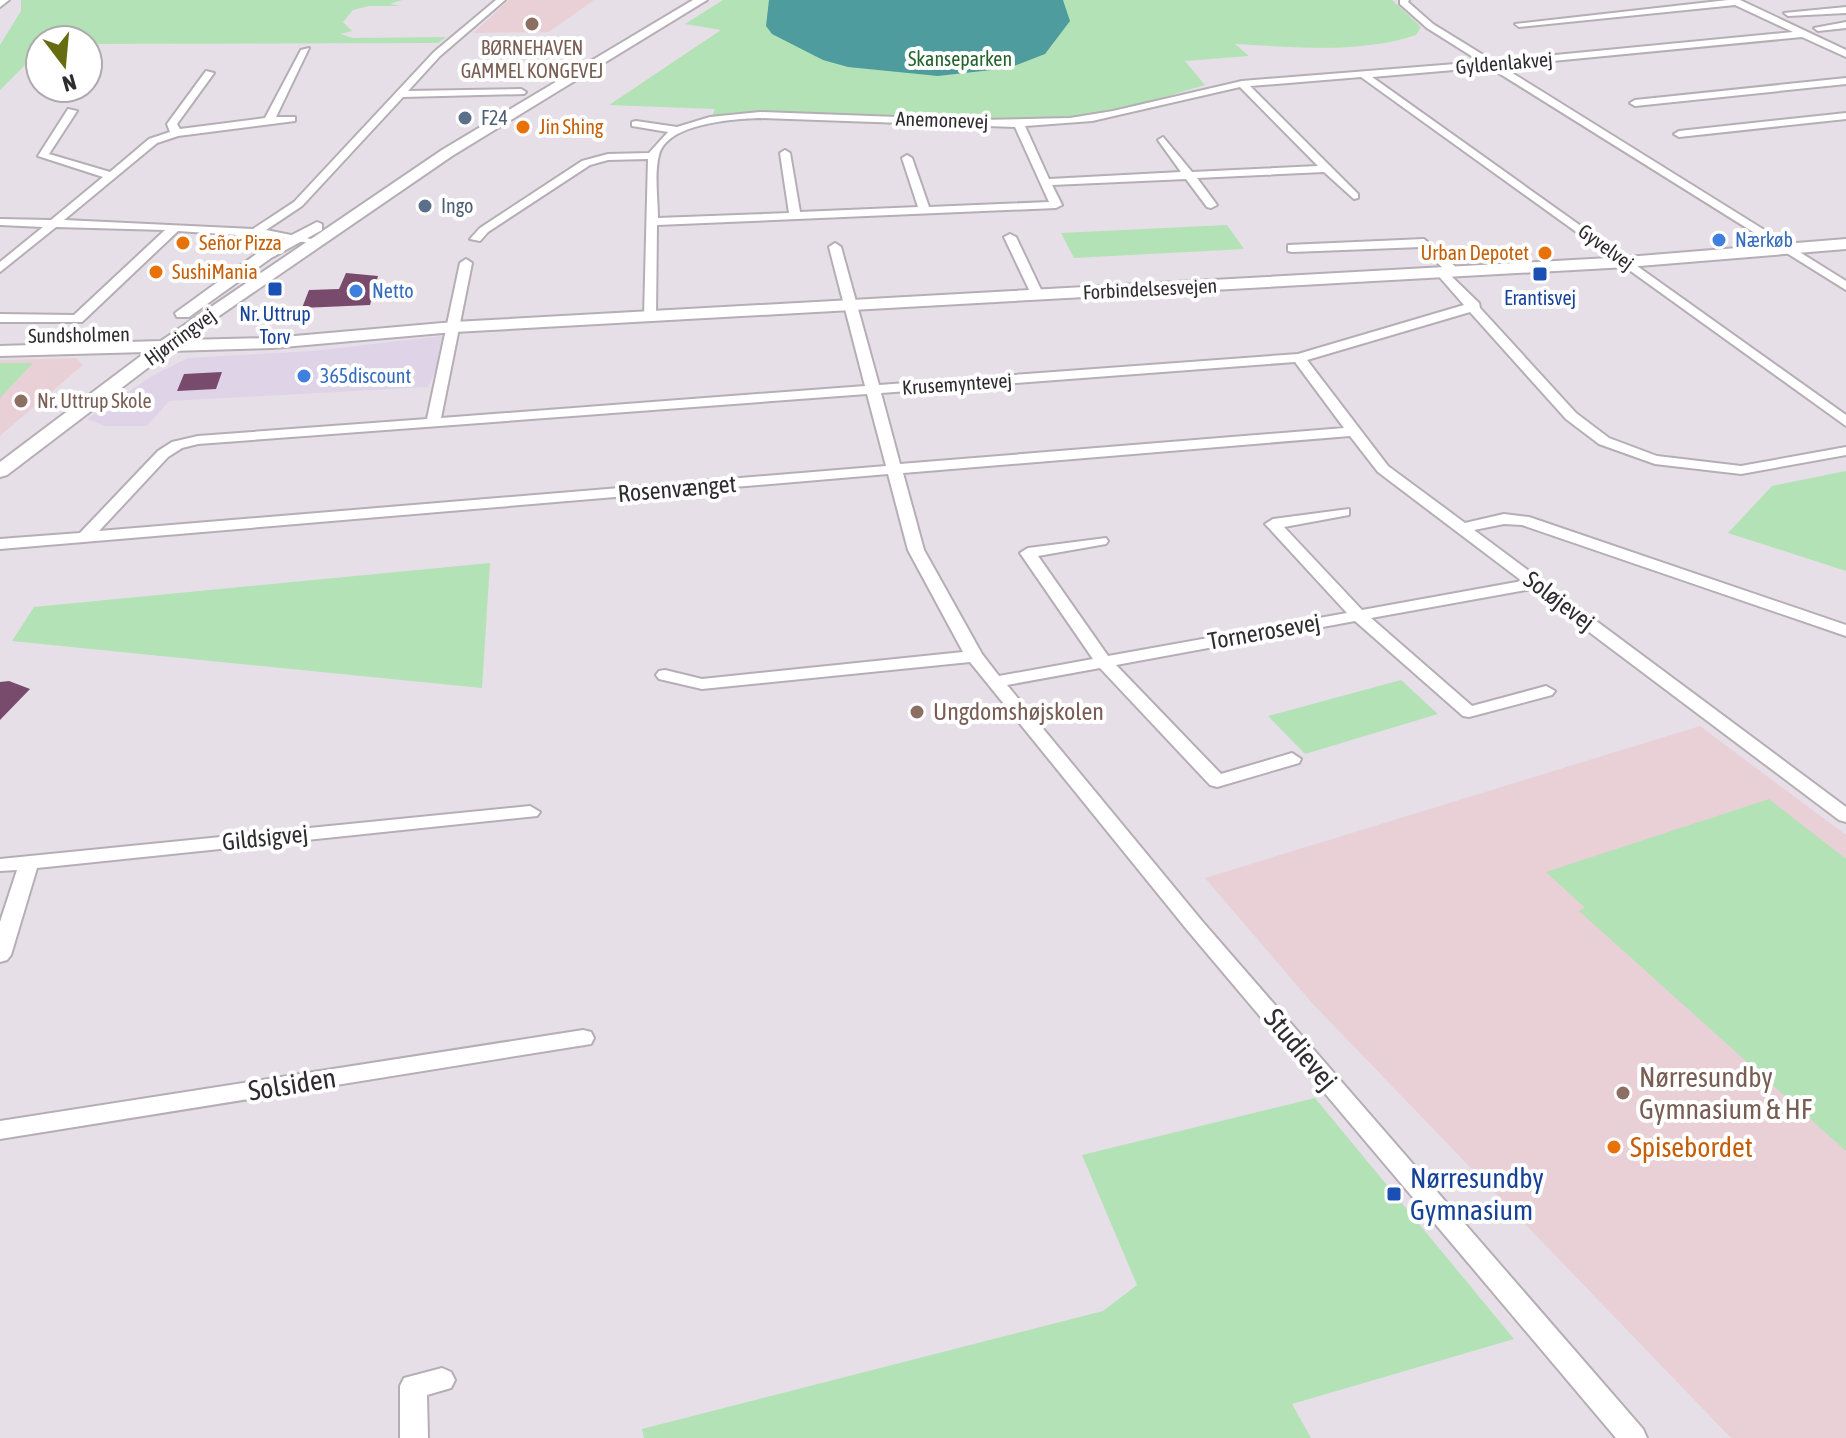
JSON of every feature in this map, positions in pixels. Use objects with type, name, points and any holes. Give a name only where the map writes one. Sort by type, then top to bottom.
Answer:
[{"type":"street","points":[[0,222],[175,227],[253,234],[298,204],[437,54],[501,0]]},
{"type":"street","name":"Hjørringvej","points":[[0,471],[161,340],[302,243],[701,0]]},
{"type":"street","points":[[1404,1],[1430,26],[1846,286]]},
{"type":"street","points":[[1519,24],[1734,1],[1846,54]]},
{"type":"street","points":[[1788,13],[1846,10]]},
{"type":"street","points":[[1818,28],[1846,25]]},
{"type":"street","name":"Gyldenlakvej","points":[[1204,89],[1803,34]]},
{"type":"street","points":[[269,121],[306,50]]},
{"type":"street","points":[[176,133],[172,124],[209,73]]},
{"type":"street","name":"Gyvelvej","points":[[1364,75],[1846,422]]},
{"type":"street","points":[[1635,103],[1846,81]]},
{"type":"street","points":[[1242,84],[1354,196]]},
{"type":"street","name":"Anemonevej","points":[[636,124],[678,130],[721,118],[769,114],[1018,123],[1097,118],[1204,89]]},
{"type":"street","points":[[400,94],[521,92]]},
{"type":"street","points":[[72,111],[43,156],[113,176]]},
{"type":"street","points":[[1679,134],[1846,116]]},
{"type":"street","points":[[0,268],[153,141],[176,133],[291,119]]},
{"type":"street","points":[[653,222],[1056,205],[1018,123]]},
{"type":"street","points":[[650,317],[653,156],[663,139],[678,130]]},
{"type":"street","points":[[1163,140],[1211,205]]},
{"type":"street","points":[[785,153],[795,216]]},
{"type":"street","points":[[476,239],[484,230],[586,163],[608,157],[653,156]]},
{"type":"street","points":[[907,158],[924,210]]},
{"type":"street","points":[[1046,182],[1328,169]]},
{"type":"street","points":[[0,318],[77,319],[175,227]]},
{"type":"street","points":[[253,234],[258,239],[302,243]]},
{"type":"street","points":[[1010,237],[1038,296]]},
{"type":"street","points":[[1292,248],[1412,241],[1431,246],[1475,306],[1571,416],[1604,441],[1629,452],[1685,465],[1741,470],[1846,451]]},
{"type":"street","name":"Hjørringvej","points":[[0,457],[302,243]]},
{"type":"street","name":"Forbindelsesvejen","points":[[161,340],[1038,296],[1627,262],[1846,244]]},
{"type":"street","name":"Studievej","points":[[835,247],[916,550],[974,656],[1195,926],[1633,1438]]},
{"type":"street","points":[[433,422],[466,263]]},
{"type":"street","name":"Krusemyntevej","points":[[83,539],[163,454],[177,445],[198,440],[1299,358],[1475,306]]},
{"type":"street","name":"Forbindelsesvejen","points":[[161,340],[341,327],[359,332]]},
{"type":"street","name":"Sundsholmen","points":[[0,336],[161,340]]},
{"type":"street","name":"Sundsholmen","points":[[0,349],[161,340]]},
{"type":"street","name":"Soløjevej","points":[[1299,358],[1383,469],[1846,816]]},
{"type":"street","name":"Rosenvænget","points":[[0,544],[1354,431]]},
{"type":"street","points":[[1344,512],[1273,524],[1358,615],[1469,712],[1546,691]]},
{"type":"street","points":[[1463,528],[1504,519],[1524,520],[1846,631]]},
{"type":"street","points":[[1100,541],[1028,553],[1103,661],[1217,781],[1292,759]]},
{"type":"street","name":"Tornerosevej","points":[[993,682],[1536,583]]},
{"type":"street","points":[[665,675],[702,684],[974,656]]},
{"type":"street","name":"Gildsigvej","points":[[0,865],[530,812]]},
{"type":"street","points":[[0,955],[29,863]]},
{"type":"street","name":"Solsiden","points":[[0,1130],[583,1038]]},
{"type":"street","points":[[414,1438],[413,1386],[442,1380]]},
{"type":"shaded area","points":[[509,0],[594,0],[549,32],[473,33]]},
{"type":"shaded area","points":[[442,336],[436,370],[428,387],[169,401],[147,426],[105,426],[87,419],[152,376],[188,358],[313,351]]},
{"type":"shaded area","name":"Nr. Uttrup Skole","points":[[76,358],[83,365],[0,436],[0,360]]},
{"type":"shaded area","name":"Nørresundby Gymnasium & HF","points":[[1700,726],[1846,835],[1846,1438],[1731,1438],[1312,1003],[1205,878]]},
{"type":"green space","points":[[21,0],[402,0],[390,4],[401,6],[369,6],[353,10],[343,22],[352,31],[340,34],[353,38],[446,37],[438,43],[104,44],[104,24],[24,24],[24,66],[0,90],[0,45],[21,11]]},
{"type":"green space","name":"Skanseparken","points":[[723,0],[1392,0],[1421,27],[1416,35],[1372,45],[1303,47],[1235,44],[1249,56],[1185,61],[1205,85],[1116,110],[1062,119],[974,121],[799,113],[712,116],[715,109],[609,105],[721,30],[685,24]]},
{"type":"green space","points":[[1227,225],[1244,249],[1074,258],[1061,233]]},
{"type":"green space","points":[[0,363],[33,363],[0,398]]},
{"type":"green space","points":[[1846,471],[1846,571],[1728,533],[1772,486]]},
{"type":"green space","points":[[490,563],[482,688],[12,641],[34,607]]},
{"type":"green space","points":[[1401,680],[1438,714],[1305,754],[1268,716]]},
{"type":"green space","points":[[1769,799],[1846,859],[1846,1151],[1579,911],[1585,908],[1546,872]]},
{"type":"green space","points":[[1315,1098],[1514,1339],[1292,1404],[1311,1438],[644,1438],[642,1429],[1103,1311],[1137,1285],[1082,1155]]},
{"type":"water","points":[[769,0],[1063,0],[1070,21],[1045,54],[1009,68],[938,76],[848,67],[823,60],[772,34],[766,26]]},
{"type":"building","name":"Netto","points":[[346,273],[378,276],[370,305],[302,308],[309,290],[339,289]]},
{"type":"building","points":[[222,372],[216,389],[177,391],[184,374]]},
{"type":"building","points":[[9,681],[30,689],[0,720],[0,682]]},
{"type":"place","name":"BØRNEHAVEN GAMMEL KONGEVEJ","points":[[532,24]]},
{"type":"place","name":"F24","points":[[465,118]]},
{"type":"place","name":"Jin Shing","points":[[523,127]]},
{"type":"place","name":"Ingo","points":[[425,206]]},
{"type":"place","name":"Nærkøb","points":[[1719,240]]},
{"type":"place","name":"Señor Pizza","points":[[183,243]]},
{"type":"place","name":"Urban Depotet","points":[[1545,253]]},
{"type":"place","name":"SushiMania","points":[[156,272]]},
{"type":"place","name":"Erantisvej","points":[[1540,274]]},
{"type":"place","name":"Nr. Uttrup Torv","points":[[275,289]]},
{"type":"place","name":"Netto","points":[[356,291]]},
{"type":"place","name":"365discount","points":[[304,376]]},
{"type":"place","name":"Nr. Uttrup Skole","points":[[21,401]]},
{"type":"place","name":"Ungdomshøjskolen","points":[[917,712]]},
{"type":"place","name":"Nørresundby Gymnasium & HF","points":[[1623,1093]]},
{"type":"place","name":"Spisebordet","points":[[1614,1147]]},
{"type":"place","name":"Nørresundby Gymnasium","points":[[1394,1194]]}]
